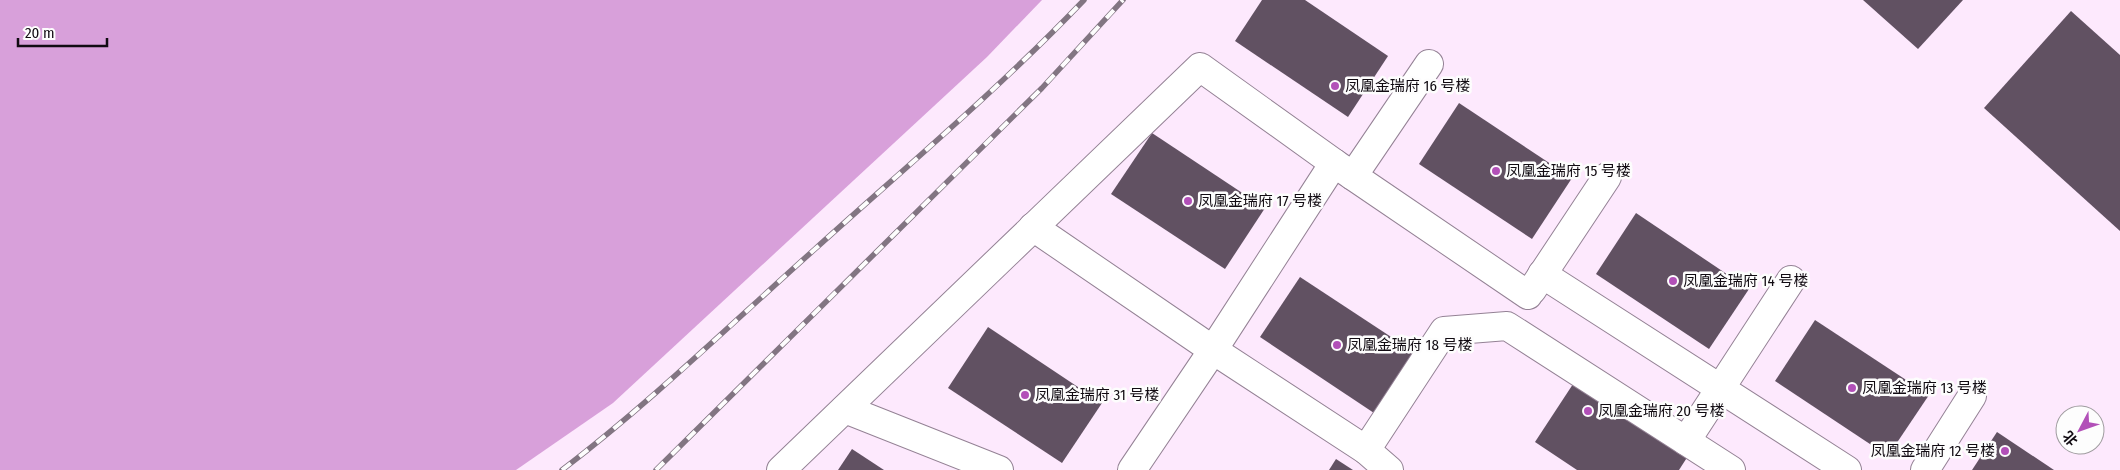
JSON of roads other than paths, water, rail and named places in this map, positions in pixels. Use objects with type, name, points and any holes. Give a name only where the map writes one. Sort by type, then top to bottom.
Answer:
[{"type":"street","points":[[1132,470],[1213,350],[1343,170],[1428,64]]},
{"type":"street","points":[[782,470],[1200,67],[1343,170],[1535,284],[1720,388],[1847,470]]},
{"type":"street","points":[[1507,326],[1608,177]]},
{"type":"street","points":[[1033,227],[1213,350],[1366,450],[1389,470]]},
{"type":"street","points":[[1686,441],[1791,280]]},
{"type":"street","points":[[1366,450],[1444,331],[1507,326],[1731,470]]},
{"type":"street","points":[[1925,470],[1972,396]]},
{"type":"street","points":[[845,409],[999,470]]},
{"type":"railway","points":[[562,470],[659,390],[952,127],[1052,33],[1084,0]]},
{"type":"railway","points":[[656,470],[1042,88],[1123,0]]},
{"type":"place","name":"凤凰金瑞府 16 号楼","points":[[1335,86]]},
{"type":"place","name":"凤凰金瑞府 15 号楼","points":[[1496,171]]},
{"type":"place","name":"凤凰金瑞府 17 号楼","points":[[1188,201]]},
{"type":"place","name":"凤凰金瑞府 14 号楼","points":[[1673,281]]},
{"type":"place","name":"凤凰金瑞府 18 号楼","points":[[1337,345]]},
{"type":"place","name":"凤凰金瑞府 13 号楼","points":[[1852,388]]},
{"type":"place","name":"凤凰金瑞府 31 号楼","points":[[1025,395]]},
{"type":"place","name":"凤凰金瑞府 20 号楼","points":[[1588,411]]},
{"type":"place","name":"凤凰金瑞府 12 号楼","points":[[2005,451]]}]
